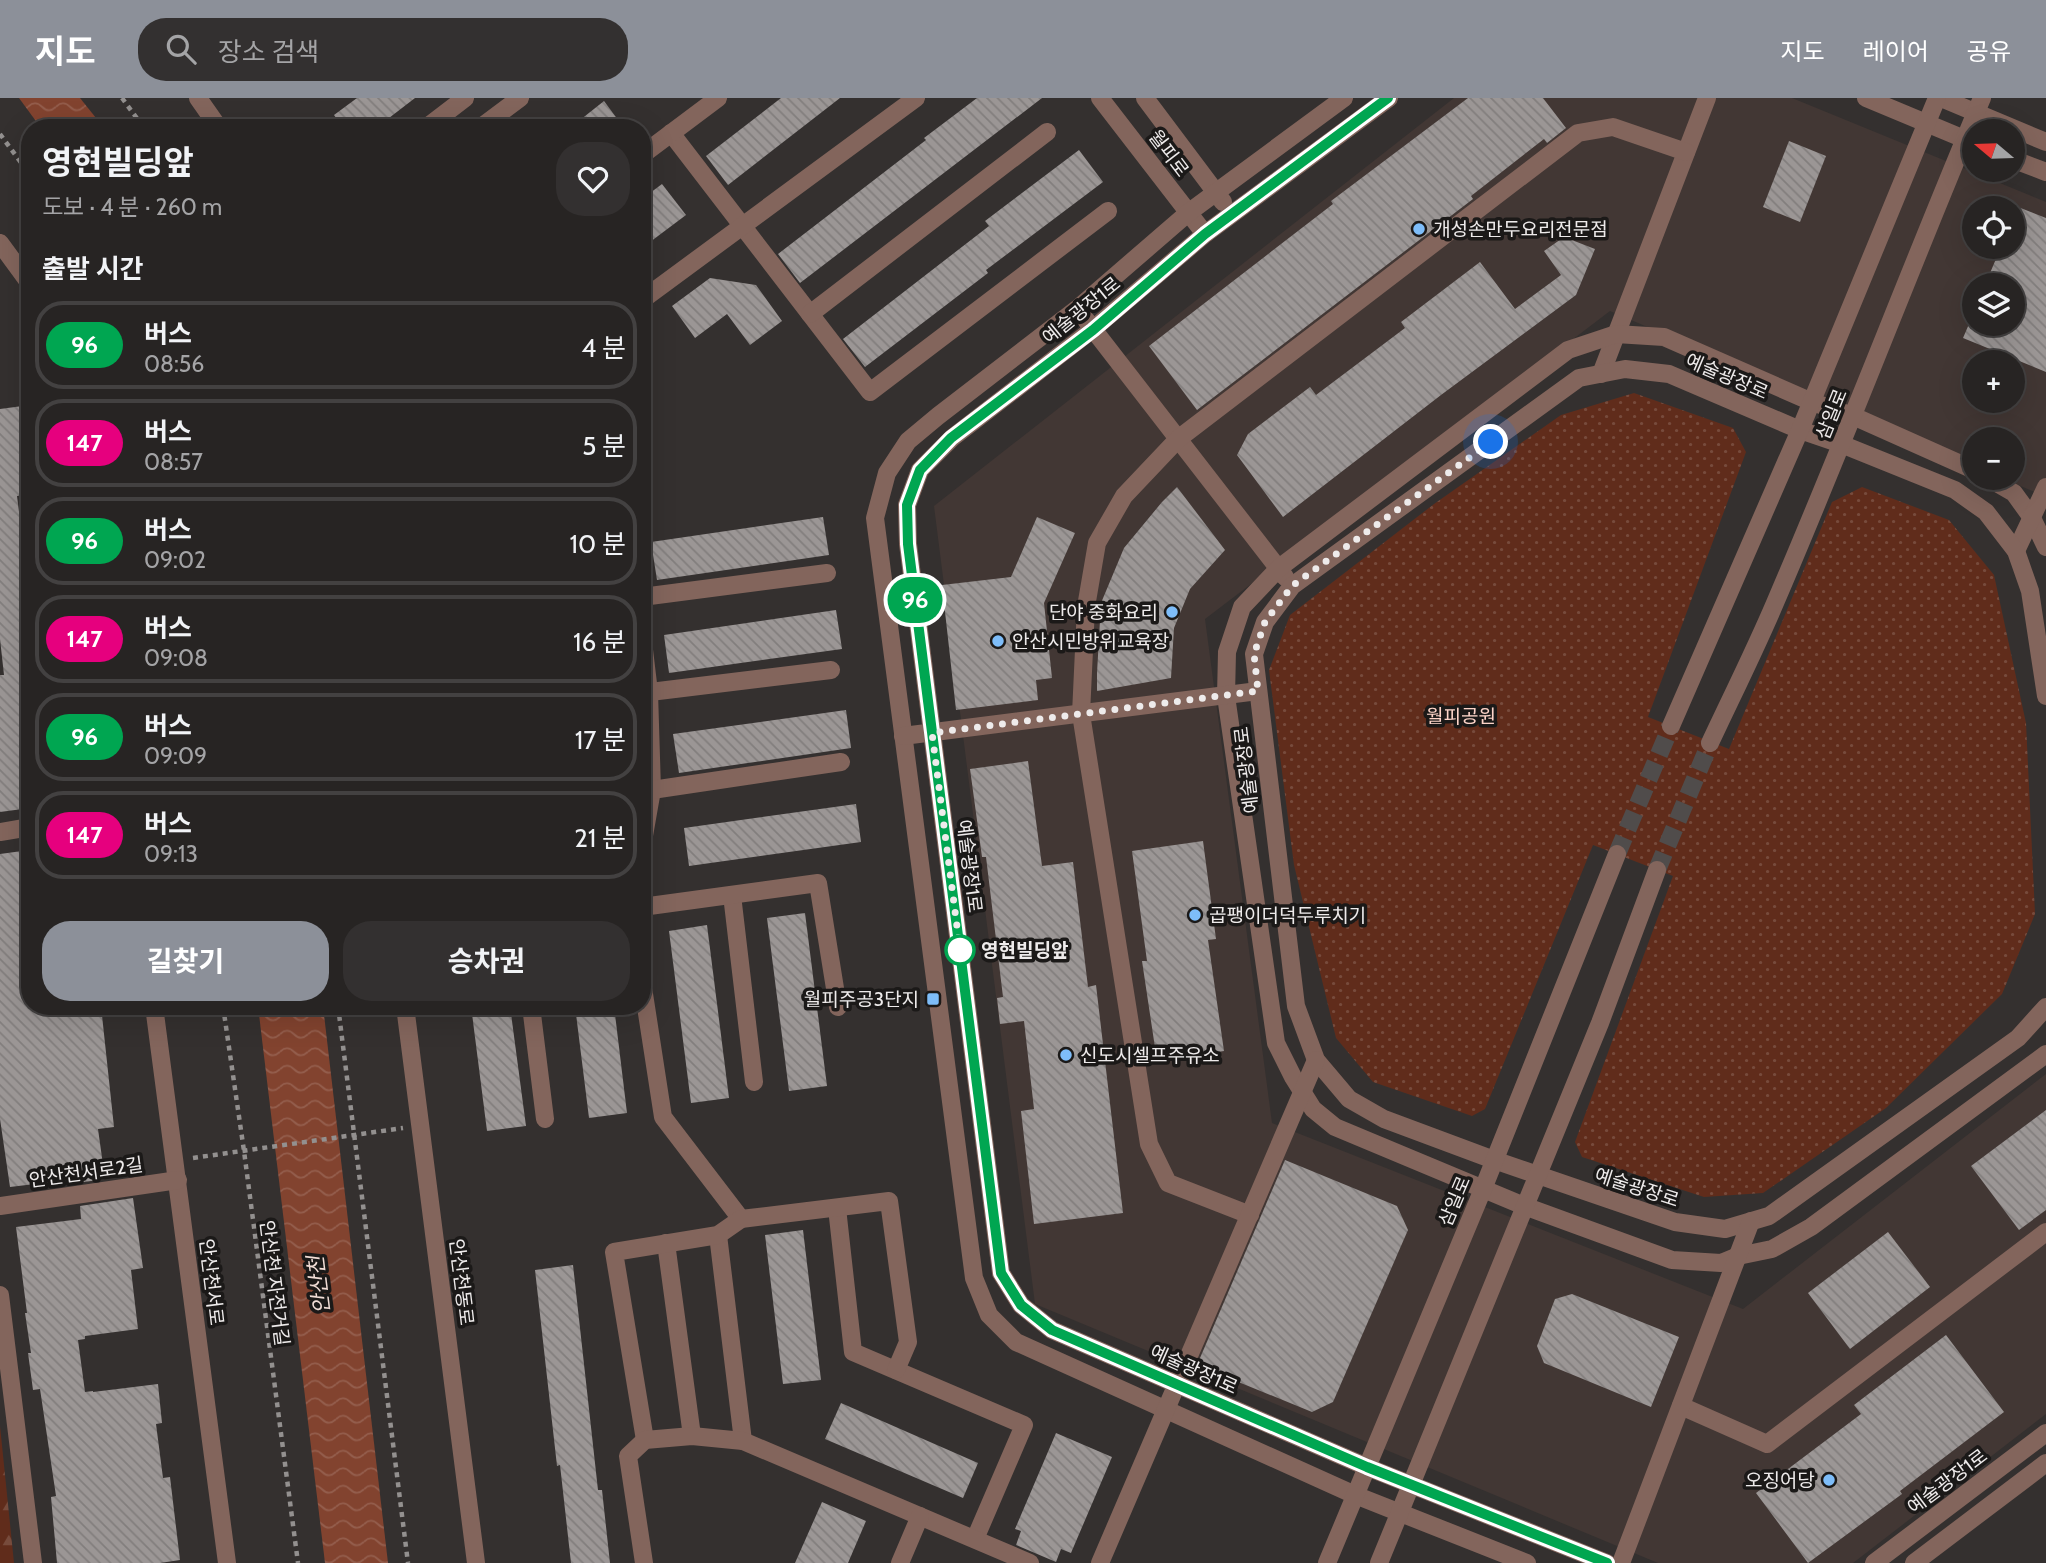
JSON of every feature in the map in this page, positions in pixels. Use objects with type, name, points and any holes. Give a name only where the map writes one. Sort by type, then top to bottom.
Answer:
[{"type":"street","points":[[198,98],[213,119]]},
{"type":"street","points":[[438,119],[465,98]]},
{"type":"street","points":[[492,119],[520,98]]},
{"type":"street","points":[[651,148],[718,98]]},
{"type":"street","points":[[651,293],[916,98]]},
{"type":"street","name":"월피로","points":[[1100,98],[1205,234]]},
{"type":"street","name":"월피로","points":[[1145,98],[1231,213]]},
{"type":"street","name":"예술광장1로","points":[[1344,98],[1188,213],[1077,309],[908,441],[887,472],[874,518],[974,1278],[989,1315],[1016,1342],[1355,1495],[1527,1563]]},
{"type":"street","name":"예술광장1로","points":[[1388,98],[1231,213],[1093,330],[951,438],[920,470],[907,505],[908,544],[1001,1273],[1021,1305],[1052,1330],[1367,1467],[1607,1563]]},
{"type":"street","points":[[1601,374],[1707,98]]},
{"type":"street","points":[[1866,98],[1962,138]]},
{"type":"street","points":[[1939,98],[1979,105],[2046,142]]},
{"type":"street","name":"삼일로","points":[[1671,726],[1812,402],[1939,98]]},
{"type":"street","points":[[1250,1215],[1168,1183],[1149,1144],[1081,714],[1086,607],[1097,543],[1124,496],[1178,439],[1578,133],[1612,127],[1686,152]]},
{"type":"street","points":[[810,314],[1047,132]]},
{"type":"street","points":[[671,133],[870,392],[1108,211]]},
{"type":"street","name":"삼일로","points":[[1710,743],[1774,605],[1940,197],[1962,155]]},
{"type":"street","points":[[2025,164],[2046,172]]},
{"type":"street","points":[[0,243],[21,272]]},
{"type":"street","points":[[1077,309],[1292,586]]},
{"type":"street","name":"예술광장로","points":[[1962,465],[1664,337],[1616,334],[1568,350],[1279,568],[1242,607],[1227,652],[1226,695],[1276,1042],[1313,1109],[1335,1127],[1524,1206],[1672,1260],[1721,1263],[1738,1256],[1772,1249],[1811,1227],[2046,1054]]},
{"type":"street","name":"예술광장로","points":[[2043,1019],[1769,1216],[1725,1229],[1675,1222],[1384,1119],[1349,1099],[1316,1060],[1296,1006],[1254,654],[1265,622],[1292,586],[1579,379],[1625,369],[1669,374],[1800,430],[1955,490],[1986,512],[2016,551],[2030,591],[2046,696]]},
{"type":"street","points":[[2016,551],[2046,487]]},
{"type":"street","points":[[2009,490],[2032,518],[2046,547]]},
{"type":"street","points":[[651,596],[827,573]]},
{"type":"street","points":[[651,691],[831,670]]},
{"type":"street","points":[[903,736],[1258,691]]},
{"type":"street","points":[[652,790],[841,762]]},
{"type":"street","points":[[651,776],[651,796]]},
{"type":"street","points":[[0,832],[21,828]]},
{"type":"street","name":"삼일로","points":[[1327,1563],[1483,1189],[1616,854]]},
{"type":"street","points":[[1379,1563],[1600,1023],[1657,870]]},
{"type":"street","points":[[651,906],[818,883],[838,1007]]},
{"type":"street","points":[[732,895],[754,1082]]},
{"type":"street","name":"안산천서로","points":[[155,1015],[227,1563]]},
{"type":"street","name":"안산천동로","points":[[406,1015],[475,1563]]},
{"type":"street","points":[[532,1015],[545,1119]]},
{"type":"street","points":[[647,1015],[663,1117],[741,1219]]},
{"type":"street","points":[[1100,1563],[1316,1060]]},
{"type":"street","name":"안산천서로2길","points":[[0,1206],[178,1180]]},
{"type":"street","points":[[645,1440],[614,1251],[718,1235],[741,1219],[889,1201],[908,1342],[896,1370]]},
{"type":"street","points":[[837,1208],[853,1352],[1024,1425],[975,1539]]},
{"type":"street","points":[[1621,1563],[1751,1221]]},
{"type":"street","points":[[1681,1406],[1767,1444],[2046,1232]]},
{"type":"street","points":[[718,1235],[743,1441]]},
{"type":"street","points":[[666,1243],[692,1436]]},
{"type":"street","points":[[0,1295],[33,1563]]},
{"type":"street","name":"예술광장1로","points":[[1874,1563],[2046,1433]]},
{"type":"street","points":[[644,1563],[628,1456],[645,1440],[692,1436],[743,1441],[1030,1563]]},
{"type":"street","points":[[1914,1563],[2046,1463]]},
{"type":"street","points":[[900,1563],[920,1516]]},
{"type":"path","points":[[122,98],[137,119]]},
{"type":"path","points":[[0,134],[21,163]]},
{"type":"path","name":"안산천 자전거길","points":[[224,1015],[298,1563]]},
{"type":"path","points":[[339,1015],[408,1563]]},
{"type":"path","points":[[217,1155],[421,1126]]},
{"type":"shaded area","points":[[1454,98],[1792,98],[1962,168],[1962,182],[1997,182],[2046,202],[2046,497],[2025,488],[2025,427],[1962,427],[1962,461],[1610,311],[1205,619],[1272,1123],[1743,1309],[2046,1074],[2046,1414],[1853,1563],[1658,1563],[1035,1304],[934,506]]},
{"type":"green space","name":"월피공원","points":[[1634,393],[1733,428],[1746,452],[1648,717],[1729,749],[1832,502],[1862,487],[1949,520],[1994,575],[2026,723],[2035,914],[2002,994],[1886,1108],[1763,1193],[1704,1197],[1582,1157],[1575,1142],[1673,876],[1593,845],[1485,1109],[1472,1116],[1373,1082],[1336,1038],[1294,865],[1269,670],[1290,615],[1434,504],[1561,415]]},
{"type":"green space","points":[[0,1426],[14,1563],[0,1563]]},
{"type":"water","points":[[19,98],[80,98],[97,119],[34,119]]},
{"type":"water","name":"안산천","points":[[259,1015],[324,1015],[388,1563],[325,1563]]},
{"type":"building","points":[[357,98],[415,98],[388,119],[337,119],[334,115]]},
{"type":"building","points":[[781,98],[840,98],[728,185],[706,156]]},
{"type":"building","points":[[977,98],[1042,98],[800,283],[778,254]]},
{"type":"building","points":[[1468,98],[1543,98],[1566,128],[1547,143],[1544,139],[1471,196],[1473,199],[1197,410],[1149,346],[1333,204],[1331,201]]},
{"type":"building","points":[[604,101],[617,119],[581,119]]},
{"type":"building","points":[[1789,141],[1826,156],[1800,222],[1763,207]]},
{"type":"building","points":[[1079,150],[1103,182],[986,270],[988,273],[865,367],[843,339],[989,226],[985,221]]},
{"type":"building","points":[[662,184],[686,215],[651,241],[651,192]]},
{"type":"building","points":[[2025,210],[2046,218],[2046,372],[2025,363],[2025,350],[1992,350],[1963,338],[2025,336],[2025,273],[1990,273],[1996,259],[2025,259]]},
{"type":"building","points":[[1564,237],[1595,249],[1576,295],[1283,517],[1237,455],[1248,434],[1310,387],[1316,395],[1405,328],[1401,322],[1480,262],[1515,309],[1561,275],[1544,251]]},
{"type":"building","points":[[710,278],[756,285],[782,321],[750,345],[727,314],[695,338],[672,306]]},
{"type":"building","points":[[21,406],[21,495],[17,496],[21,528],[21,809],[0,812],[0,675],[4,675],[0,639],[0,409]]},
{"type":"building","points":[[1177,487],[1225,550],[1190,589],[1174,628],[1171,678],[1097,691],[1101,603],[1124,548]]},
{"type":"building","points":[[823,517],[829,555],[657,580],[651,542]]},
{"type":"building","name":"안산시민방위교육장","points":[[1037,517],[1075,533],[1044,603],[1052,678],[1036,680],[1038,700],[956,710],[942,585],[1011,577]]},
{"type":"building","points":[[836,610],[842,649],[669,673],[664,635]]},
{"type":"building","points":[[846,710],[851,748],[679,773],[673,734]]},
{"type":"building","points":[[1028,761],[1042,866],[1073,862],[1088,987],[1096,985],[1123,1213],[1034,1224],[1021,1111],[1034,1109],[1024,1021],[1000,1024],[997,998],[1003,997],[986,857],[982,857],[970,769]]},
{"type":"building","points":[[856,804],[861,842],[689,866],[684,828]]},
{"type":"building","points":[[1203,841],[1216,939],[1208,940],[1224,1051],[1157,1061],[1142,961],[1147,961],[1132,851]]},
{"type":"building","points":[[21,851],[21,1015],[102,1015],[114,1127],[98,1129],[105,1179],[77,1183],[76,1179],[10,1187],[0,1119],[0,854]]},
{"type":"building","points":[[805,913],[827,1086],[789,1091],[767,918]]},
{"type":"building","points":[[707,925],[729,1098],[691,1103],[669,931]]},
{"type":"building","points":[[472,1015],[511,1015],[526,1126],[487,1131]]},
{"type":"building","points":[[576,1015],[615,1015],[627,1113],[589,1118]]},
{"type":"building","points":[[2046,1110],[2046,1210],[2019,1230],[1971,1166]]},
{"type":"building","points":[[1285,1160],[1397,1206],[1408,1230],[1333,1402],[1312,1412],[1197,1365]]},
{"type":"building","points":[[133,1198],[143,1268],[131,1270],[138,1329],[85,1336],[85,1339],[78,1340],[85,1392],[158,1384],[162,1423],[156,1424],[163,1478],[170,1477],[180,1560],[160,1563],[57,1563],[51,1497],[56,1496],[40,1389],[33,1390],[16,1227],[81,1219],[80,1206]]},
{"type":"building","points":[[803,1230],[821,1380],[783,1384],[765,1235]]},
{"type":"building","points":[[1888,1232],[1930,1287],[1850,1349],[1808,1293]]},
{"type":"building","points":[[573,1265],[598,1490],[602,1490],[610,1563],[571,1563],[560,1465],[557,1466],[535,1270]]},
{"type":"building","points":[[1572,1294],[1679,1337],[1651,1407],[1544,1363],[1537,1346],[1555,1299]]},
{"type":"building","points":[[1946,1335],[2004,1412],[1900,1491],[1902,1494],[1808,1563],[1756,1493],[1861,1414],[1854,1405]]},
{"type":"building","points":[[841,1403],[978,1463],[963,1498],[825,1439]]},
{"type":"building","points":[[1056,1433],[1112,1457],[1071,1553],[1061,1549],[1056,1562],[1016,1545],[1021,1531],[1015,1529]]},
{"type":"building","points":[[822,1502],[866,1521],[848,1563],[795,1563]]},
{"type":"tunnel","points":[[1617,854],[1671,726]]},
{"type":"tunnel","points":[[1657,870],[1710,743]]},
{"type":"bus line","name":"96","points":[[1388,98],[1231,213],[1093,330],[951,438],[920,470],[907,505],[908,544],[1001,1273],[1021,1305],[1052,1330],[1367,1467],[1607,1563]]},
{"type":"place","name":"개성손만두요리전문점","points":[[1419,229]]},
{"type":"place","name":"단야 중화요리","points":[[1172,612]]},
{"type":"place","name":"안산시민방위교육장","points":[[998,641]]},
{"type":"place","name":"곱팽이더덕두루치기","points":[[1195,915]]},
{"type":"place","name":"영현빌딩앞","points":[[960,950]]},
{"type":"place","name":"월피주공3단지","points":[[933,999]]},
{"type":"place","name":"신도시셀프주유소","points":[[1066,1055]]},
{"type":"place","name":"오징어당","points":[[1829,1480]]},
{"type":"route","points":[[960,950],[932,733],[1258,691],[1254,654],[1265,622],[1292,586],[1491,442]]}]
